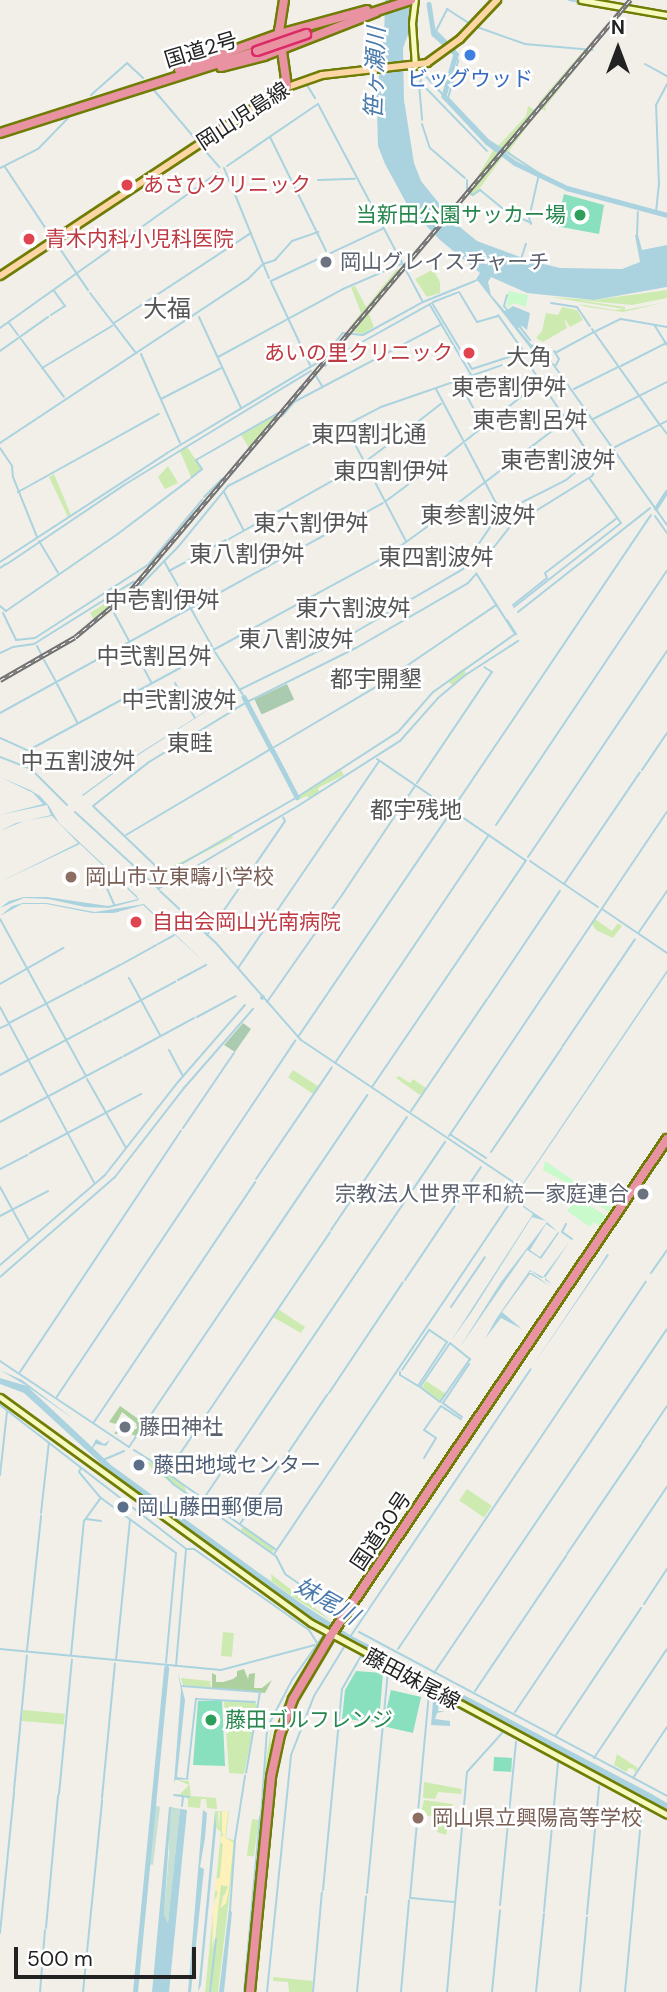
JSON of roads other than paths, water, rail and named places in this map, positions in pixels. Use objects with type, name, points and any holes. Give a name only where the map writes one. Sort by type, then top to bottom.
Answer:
[{"type":"highway","points":[[172,75],[237,64],[280,50],[397,0]]},
{"type":"highway","points":[[254,49],[269,37],[282,1]]},
{"type":"highway","points":[[282,1],[282,26],[290,31]]},
{"type":"highway","points":[[278,35],[282,1]]},
{"type":"highway","points":[[371,11],[413,1]]},
{"type":"highway","points":[[277,16],[287,86]]},
{"type":"highway","points":[[254,49],[290,31],[345,20]]},
{"type":"highway","name":"国道2号","points":[[0,130],[345,20]]},
{"type":"highway","name":"国道30号","points":[[340,1626],[667,1139]]},
{"type":"highway","name":"国道30号","points":[[252,1992],[281,1743],[299,1694],[333,1636],[667,1145]]},
{"type":"main road","name":"岡山児島線","points":[[0,276],[287,86],[312,77],[414,67],[430,62],[450,48],[497,0]]},
{"type":"main road","points":[[581,0],[667,15]]},
{"type":"main road","points":[[413,1],[414,67]]},
{"type":"main road","name":"藤田妹尾線","points":[[0,1397],[226,1563],[333,1636],[667,1815]]},
{"type":"water","points":[[385,0],[408,0],[410,29],[403,48],[404,100],[414,163],[421,181],[455,223],[477,241],[531,261],[560,268],[622,269],[640,262],[635,235],[638,235],[642,250],[667,245],[667,287],[594,300],[527,293],[491,277],[488,282],[491,295],[505,311],[513,306],[530,313],[527,330],[522,326],[518,328],[531,344],[542,349],[536,352],[531,349],[478,281],[475,281],[480,273],[440,240],[409,208],[385,164],[378,146],[377,111],[370,99],[377,92],[382,52],[369,56],[363,53],[375,52],[384,41]]},
{"type":"water","points":[[239,690],[140,754],[82,795],[141,752]]},
{"type":"water","points":[[0,777],[40,796],[49,806],[59,823],[137,896],[139,900],[109,908],[24,898],[0,908],[9,901],[24,897],[47,897],[108,906],[138,899],[80,844],[0,882],[78,843],[52,816],[27,820],[51,815],[47,805],[0,815],[43,804],[33,793]]},
{"type":"water","points":[[23,903],[47,903],[95,912],[144,904],[207,965],[143,905],[114,913],[92,913],[46,904],[22,904],[0,916],[12,906]]},
{"type":"water","points":[[667,970],[667,973],[523,1185],[523,1183]]},
{"type":"water","points":[[527,1197],[524,1206],[546,1221],[532,1217],[451,1341],[533,1214],[523,1207]]},
{"type":"water","points":[[547,1222],[558,1232],[559,1233],[541,1259],[527,1250],[460,1347],[501,1282]],"holes":[[[546,1224],[558,1232],[540,1257],[530,1250]]]},
{"type":"water","points":[[570,1241],[545,1278],[541,1278],[531,1271],[529,1273],[550,1286],[530,1274],[502,1312],[522,1329],[501,1318],[485,1339],[496,1319],[530,1270],[543,1277]]},
{"type":"water","points":[[607,1254],[609,1255],[531,1368],[601,1264]]},
{"type":"water","name":"妹尾川","points":[[0,1370],[22,1380],[75,1420],[28,1387],[92,1447],[96,1439],[104,1444],[110,1440],[106,1446],[96,1444],[93,1448],[111,1465],[299,1602],[350,1635],[650,1793],[667,1803],[667,1812],[347,1641],[296,1609],[119,1480],[24,1393],[0,1384],[0,1378],[27,1386]]},
{"type":"water","points":[[178,1672],[185,1700],[177,1777],[191,1779],[175,1780],[174,1783],[181,1690]]},
{"type":"water","points":[[433,1701],[439,1702],[438,1711],[445,1711],[437,1713],[435,1719],[450,1721],[450,1726],[431,1725]]},
{"type":"water","points":[[169,1807],[187,1810],[169,1992],[152,1992]],"holes":[[[171,1808],[180,1809],[168,1923],[164,1915]]]},
{"type":"water","points":[[203,1810],[207,1813],[200,1867],[204,1869],[191,1992],[188,1992]]},
{"type":"water","points":[[215,1812],[216,1830],[201,1985],[198,1992]]},
{"type":"water","points":[[229,1909],[232,1912],[224,1992],[219,1992]]},
{"type":"waterway","points":[[569,0],[580,2]]},
{"type":"waterway","points":[[429,4],[434,34],[456,54],[444,96],[487,142],[515,163],[567,188],[667,215]]},
{"type":"waterway","points":[[417,7],[417,60]]},
{"type":"waterway","points":[[449,44],[436,31],[447,9],[470,24]]},
{"type":"waterway","points":[[477,27],[525,44],[593,50]]},
{"type":"waterway","points":[[454,48],[458,61],[448,98],[488,140],[545,177]]},
{"type":"waterway","points":[[91,95],[127,63],[143,78]]},
{"type":"waterway","points":[[645,64],[667,76]]},
{"type":"waterway","points":[[418,68],[444,96]]},
{"type":"waterway","points":[[421,80],[422,120]]},
{"type":"waterway","points":[[305,82],[315,98]]},
{"type":"waterway","points":[[420,82],[487,151]]},
{"type":"waterway","points":[[656,212],[659,185],[656,105],[667,84]]},
{"type":"waterway","points":[[153,89],[198,142]]},
{"type":"waterway","points":[[227,166],[318,104],[423,302]]},
{"type":"waterway","points":[[0,168],[38,149],[73,113]]},
{"type":"waterway","points":[[422,124],[430,148],[465,178]]},
{"type":"waterway","points":[[270,137],[326,251]]},
{"type":"waterway","points":[[201,146],[219,167]]},
{"type":"waterway","points":[[5,167],[52,238]]},
{"type":"waterway","points":[[224,168],[232,188]]},
{"type":"waterway","points":[[0,328],[217,173]]},
{"type":"waterway","points":[[531,224],[529,218],[539,174]]},
{"type":"waterway","points":[[318,180],[355,179]]},
{"type":"waterway","points":[[467,180],[467,191],[473,195],[480,190],[508,213],[531,223]]},
{"type":"waterway","points":[[299,190],[305,183]]},
{"type":"waterway","points":[[234,192],[269,278]]},
{"type":"waterway","points":[[637,236],[638,212]]},
{"type":"waterway","points":[[271,281],[382,229]]},
{"type":"waterway","points":[[0,443],[248,279],[263,264],[275,260],[292,241],[318,232]]},
{"type":"waterway","points":[[114,323],[251,233]]},
{"type":"waterway","points":[[56,243],[88,290]]},
{"type":"waterway","points":[[521,259],[526,244]]},
{"type":"waterway","points":[[218,357],[343,289],[401,264]]},
{"type":"waterway","points":[[0,562],[167,453],[320,361],[343,333],[363,335],[423,302],[475,281]]},
{"type":"waterway","points":[[271,282],[310,365]]},
{"type":"waterway","points":[[51,315],[65,306],[54,291]]},
{"type":"waterway","points":[[459,292],[477,322],[498,316]]},
{"type":"waterway","points":[[90,293],[136,353]]},
{"type":"waterway","points":[[433,302],[457,293]]},
{"type":"waterway","points":[[507,295],[504,306],[530,340]]},
{"type":"waterway","points":[[432,303],[472,369],[524,352],[498,315]]},
{"type":"waterway","points":[[551,303],[577,307],[590,326]]},
{"type":"waterway","points":[[325,366],[337,356],[430,304]]},
{"type":"waterway","points":[[430,305],[471,375]]},
{"type":"waterway","points":[[0,351],[48,317]]},
{"type":"waterway","points":[[199,317],[241,408]]},
{"type":"waterway","points":[[596,331],[621,319],[667,327]]},
{"type":"waterway","points":[[9,323],[18,335]]},
{"type":"waterway","points":[[282,416],[294,402],[442,324]]},
{"type":"waterway","points":[[42,368],[112,326]]},
{"type":"waterway","points":[[655,326],[667,345]]},
{"type":"waterway","points":[[592,329],[660,425]]},
{"type":"waterway","points":[[555,353],[594,332]]},
{"type":"waterway","points":[[21,339],[64,397]]},
{"type":"waterway","points":[[621,366],[666,343]]},
{"type":"waterway","points":[[554,351],[559,359],[556,365]]},
{"type":"waterway","points":[[141,354],[180,443]]},
{"type":"waterway","points":[[545,354],[550,361]]},
{"type":"waterway","points":[[528,363],[591,457],[595,459]]},
{"type":"waterway","points":[[553,364],[667,525]]},
{"type":"waterway","points":[[0,653],[13,647],[34,644],[133,582],[141,585],[178,547],[228,486],[381,407],[502,365]]},
{"type":"waterway","points":[[574,389],[618,367]]},
{"type":"waterway","points":[[161,399],[221,368]]},
{"type":"waterway","points":[[7,564],[124,485],[311,371]]},
{"type":"waterway","points":[[316,376],[322,386]]},
{"type":"waterway","points":[[593,419],[667,382]]},
{"type":"waterway","points":[[436,464],[536,385]]},
{"type":"waterway","points":[[436,389],[463,440]]},
{"type":"waterway","points":[[463,389],[483,426]]},
{"type":"waterway","points":[[415,424],[441,404]]},
{"type":"waterway","points":[[191,478],[202,469],[196,460],[278,413]]},
{"type":"waterway","points":[[18,492],[159,414]]},
{"type":"waterway","points":[[458,503],[566,420]]},
{"type":"waterway","points":[[615,447],[667,421]]},
{"type":"waterway","points":[[345,425],[406,541]]},
{"type":"waterway","points":[[661,426],[667,434]]},
{"type":"waterway","points":[[229,539],[362,464],[401,435]]},
{"type":"waterway","points":[[465,444],[506,522]]},
{"type":"waterway","points":[[0,448],[12,466],[13,477],[37,537]]},
{"type":"waterway","points":[[478,545],[499,514],[566,480],[592,459]]},
{"type":"waterway","points":[[487,556],[510,527],[592,476],[602,460]]},
{"type":"waterway","points":[[386,501],[421,475]]},
{"type":"waterway","points":[[514,607],[621,523],[589,478]]},
{"type":"waterway","points":[[204,497],[222,479]]},
{"type":"waterway","points":[[0,606],[6,611],[119,533],[189,480]]},
{"type":"waterway","points":[[224,492],[243,529]]},
{"type":"waterway","points":[[656,509],[667,492]]},
{"type":"waterway","points":[[3,613],[16,640],[35,638],[148,565],[202,500]]},
{"type":"waterway","points":[[190,609],[383,503]]},
{"type":"waterway","points":[[518,612],[650,508]]},
{"type":"waterway","points":[[454,807],[651,515]]},
{"type":"waterway","points":[[29,750],[388,555],[442,516]]},
{"type":"waterway","points":[[655,516],[667,533]]},
{"type":"waterway","points":[[513,605],[547,578],[545,573],[617,518]]},
{"type":"waterway","points":[[169,571],[226,540]]},
{"type":"waterway","points":[[39,541],[58,573]]},
{"type":"waterway","points":[[164,561],[213,648]]},
{"type":"waterway","points":[[239,690],[345,638],[463,569],[467,563]]},
{"type":"waterway","points":[[0,568],[6,564]]},
{"type":"waterway","points":[[496,825],[667,571]]},
{"type":"waterway","points":[[94,807],[164,874],[299,796],[398,732],[433,692],[515,634],[476,573]]},
{"type":"waterway","points":[[93,806],[149,762],[247,702],[356,648],[468,583],[476,574]]},
{"type":"waterway","points":[[108,601],[111,606]]},
{"type":"waterway","points":[[271,749],[374,688],[496,605]]},
{"type":"waterway","points":[[0,713],[189,609]]},
{"type":"waterway","points":[[113,611],[151,682]]},
{"type":"waterway","points":[[507,620],[516,634]]},
{"type":"waterway","points":[[158,889],[400,741],[438,698],[467,674],[518,641]]},
{"type":"waterway","points":[[37,646],[42,656]]},
{"type":"waterway","points":[[528,857],[667,651]]},
{"type":"waterway","points":[[215,652],[243,695]]},
{"type":"waterway","points":[[44,660],[56,682]]},
{"type":"waterway","points":[[417,783],[492,672],[484,667]]},
{"type":"waterway","points":[[175,683],[195,718]]},
{"type":"waterway","points":[[57,684],[77,722]]},
{"type":"waterway","points":[[244,697],[272,750]]},
{"type":"waterway","points":[[642,770],[667,733]]},
{"type":"waterway","points":[[0,738],[31,752]]},
{"type":"waterway","points":[[126,835],[271,749]]},
{"type":"waterway","points":[[273,751],[297,797]]},
{"type":"waterway","points":[[0,757],[31,769],[67,805]]},
{"type":"waterway","points":[[377,759],[525,860]]},
{"type":"waterway","points":[[238,968],[379,761]]},
{"type":"waterway","points":[[564,884],[640,772]]},
{"type":"waterway","points":[[340,898],[415,786]]},
{"type":"waterway","points":[[298,1037],[452,810]]},
{"type":"waterway","points":[[75,812],[159,889]]},
{"type":"waterway","points":[[449,1136],[667,812]]},
{"type":"waterway","points":[[207,935],[285,821],[283,817]]},
{"type":"waterway","points":[[335,1063],[489,835]]},
{"type":"waterway","points":[[372,1087],[526,860]]},
{"type":"waterway","points":[[530,861],[598,907]]},
{"type":"waterway","points":[[108,871],[101,875],[114,904]]},
{"type":"waterway","points":[[160,891],[216,943],[301,1040],[522,1188]]},
{"type":"waterway","points":[[488,998],[560,891]]},
{"type":"waterway","points":[[639,932],[667,891]]},
{"type":"waterway","points":[[267,1002],[339,899]]},
{"type":"waterway","points":[[602,909],[667,953]]},
{"type":"waterway","points":[[0,919],[86,1076]]},
{"type":"waterway","points":[[158,944],[174,935]]},
{"type":"waterway","points":[[562,1047],[635,939]]},
{"type":"waterway","points":[[122,964],[156,945]]},
{"type":"waterway","points":[[0,984],[63,948]]},
{"type":"waterway","points":[[84,984],[120,965]]},
{"type":"waterway","points":[[178,980],[206,965]]},
{"type":"waterway","points":[[129,978],[160,1035]]},
{"type":"waterway","points":[[104,1020],[175,982]]},
{"type":"waterway","points":[[9,1023],[82,985]]},
{"type":"waterway","points":[[197,1017],[236,996]]},
{"type":"waterway","points":[[411,1111],[487,999]]},
{"type":"waterway","points":[[0,1265],[105,1175],[178,1082],[245,1005]]},
{"type":"waterway","points":[[0,1007],[94,1182]]},
{"type":"waterway","points":[[0,1277],[115,1177],[184,1088],[253,1009]]},
{"type":"waterway","points":[[124,1056],[194,1018]]},
{"type":"waterway","points":[[0,1075],[102,1021]]},
{"type":"waterway","points":[[0,1028],[7,1025]]},
{"type":"waterway","points":[[56,1398],[295,1041]]},
{"type":"waterway","points":[[491,1152],[561,1049]]},
{"type":"waterway","points":[[169,1050],[183,1076]]},
{"type":"waterway","points":[[183,1128],[234,1053]]},
{"type":"waterway","points":[[0,1122],[122,1057]]},
{"type":"waterway","points":[[256,1179],[332,1067]]},
{"type":"waterway","points":[[87,1079],[126,1148]]},
{"type":"waterway","points":[[30,1153],[141,1094]]},
{"type":"waterway","points":[[0,1361],[129,1447],[367,1095]]},
{"type":"waterway","points":[[331,1230],[407,1117]]},
{"type":"waterway","points":[[20,1372],[181,1131]]},
{"type":"waterway","points":[[451,1135],[486,1158]]},
{"type":"waterway","points":[[204,1498],[445,1142]]},
{"type":"waterway","points":[[0,1169],[28,1155]]},
{"type":"waterway","points":[[405,1280],[481,1167]]},
{"type":"waterway","points":[[94,1422],[255,1182]]},
{"type":"waterway","points":[[0,1187],[29,1240]]},
{"type":"waterway","points":[[0,1216],[48,1191]]},
{"type":"waterway","points":[[274,1554],[517,1192]]},
{"type":"waterway","points":[[566,1224],[562,1232],[572,1239]]},
{"type":"waterway","points":[[169,1470],[330,1232]]},
{"type":"waterway","points":[[651,1273],[667,1250]]},
{"type":"waterway","points":[[451,1307],[485,1257]]},
{"type":"waterway","points":[[329,1393],[403,1282]]},
{"type":"waterway","points":[[398,1649],[646,1282]]},
{"type":"waterway","points":[[434,1673],[667,1329]]},
{"type":"waterway","points":[[400,1372],[400,1375],[418,1386],[447,1342],[429,1330],[402,1370]]},
{"type":"waterway","points":[[450,1343],[470,1359],[440,1402],[420,1387],[450,1343]]},
{"type":"waterway","points":[[462,1417],[443,1403],[469,1364]]},
{"type":"waterway","points":[[350,1637],[531,1369]]},
{"type":"waterway","points":[[240,1524],[327,1395]]},
{"type":"waterway","points":[[0,1405],[186,1549],[194,1549],[309,1630],[317,1643]]},
{"type":"waterway","points":[[424,1458],[436,1438],[424,1430],[441,1406],[461,1419]]},
{"type":"waterway","points":[[642,1443],[667,1406]]},
{"type":"waterway","points":[[0,1475],[7,1412]]},
{"type":"waterway","points":[[41,1513],[49,1442]]},
{"type":"waterway","points":[[567,1554],[641,1445]]},
{"type":"waterway","points":[[134,1450],[150,1460]]},
{"type":"waterway","points":[[103,1460],[124,1451]]},
{"type":"waterway","points":[[151,1461],[173,1484],[276,1556],[285,1574],[338,1611],[333,1624]]},
{"type":"waterway","points":[[154,1464],[275,1549]]},
{"type":"waterway","points":[[81,1468],[79,1472],[101,1498],[176,1553],[166,1663]]},
{"type":"waterway","points":[[515,1712],[667,1487]]},
{"type":"waterway","points":[[71,1655],[84,1521],[100,1499]]},
{"type":"waterway","points":[[27,1650],[41,1516]]},
{"type":"waterway","points":[[86,1519],[101,1521]]},
{"type":"waterway","points":[[116,1660],[130,1520]]},
{"type":"waterway","points":[[176,1666],[186,1550]]},
{"type":"waterway","points":[[475,1691],[566,1556]]},
{"type":"waterway","points":[[644,1604],[667,1569]]},
{"type":"waterway","points":[[556,1735],[641,1608]]},
{"type":"waterway","points":[[359,1632],[667,1796]]},
{"type":"waterway","points":[[261,1817],[267,1728],[292,1680],[323,1636]]},
{"type":"waterway","points":[[0,1649],[221,1670],[315,1645]]},
{"type":"waterway","points":[[267,1992],[291,1755],[314,1696],[344,1647]]},
{"type":"waterway","points":[[594,1758],[667,1649]]},
{"type":"waterway","points":[[14,1790],[27,1656]]},
{"type":"waterway","points":[[323,1890],[342,1689],[361,1656],[667,1819]]},
{"type":"waterway","points":[[59,1794],[72,1660]]},
{"type":"waterway","points":[[102,1798],[115,1664]]},
{"type":"waterway","points":[[135,1992],[166,1668]]},
{"type":"waterway","points":[[367,1893],[388,1671]]},
{"type":"waterway","points":[[182,1686],[260,1692],[246,1773]]},
{"type":"waterway","points":[[410,1898],[429,1695]]},
{"type":"waterway","points":[[187,1779],[196,1699],[255,1702]]},
{"type":"waterway","points":[[633,1778],[667,1727]]},
{"type":"waterway","points":[[447,1992],[467,1772],[503,1732]]},
{"type":"waterway","points":[[500,1905],[516,1742]]},
{"type":"waterway","points":[[544,1911],[558,1762]]},
{"type":"waterway","points":[[230,1910],[235,1840],[245,1776]]},
{"type":"waterway","points":[[587,1914],[599,1787]]},
{"type":"waterway","points":[[0,1933],[14,1792]]},
{"type":"waterway","points":[[174,1795],[189,1797]]},
{"type":"waterway","points":[[46,1928],[58,1796]]},
{"type":"waterway","points":[[182,1806],[183,1797]]},
{"type":"waterway","points":[[83,1992],[102,1800]]},
{"type":"waterway","points":[[625,1992],[642,1807]]},
{"type":"waterway","points":[[245,1992],[261,1817]]},
{"type":"waterway","points":[[313,1992],[322,1892]]},
{"type":"waterway","points":[[357,1992],[366,1896]]},
{"type":"waterway","points":[[411,1898],[454,1902]]},
{"type":"waterway","points":[[401,1992],[409,1900]]},
{"type":"waterway","points":[[492,1992],[500,1910]]},
{"type":"waterway","points":[[536,1992],[544,1913]]},
{"type":"waterway","points":[[580,1992],[587,1917]]},
{"type":"waterway","points":[[40,1992],[45,1930]]},
{"type":"waterway","points":[[210,1992],[216,1939]]},
{"type":"railway","points":[[0,680],[75,637],[129,592],[630,0]]},
{"type":"place","name":"ビッグウッド","points":[[470,55]]},
{"type":"place","name":"あさひクリニック","points":[[127,185]]},
{"type":"place","name":"当新田公園サッカー場","points":[[580,215]]},
{"type":"place","name":"青木内科小児科医院","points":[[29,239]]},
{"type":"place","name":"岡山グレイスチャーチ","points":[[326,262]]},
{"type":"place","name":"あいの里クリニック","points":[[469,353]]},
{"type":"place","name":"岡山市立東疇小学校","points":[[71,877]]},
{"type":"place","name":"自由会岡山光南病院","points":[[136,922]]},
{"type":"place","name":"宗教法人世界平和統一家庭連合","points":[[643,1194]]},
{"type":"place","name":"藤田神社","points":[[125,1427]]},
{"type":"place","name":"藤田地域センター","points":[[139,1465]]},
{"type":"place","name":"岡山藤田郵便局","points":[[123,1507]]},
{"type":"place","name":"藤田ゴルフレンジ","points":[[211,1720]]},
{"type":"place","name":"岡山県立興陽高等学校","points":[[418,1818]]},
{"type":"district","name":"大福","points":[[167,309]]},
{"type":"district","name":"大角","points":[[529,357]]},
{"type":"district","name":"東壱割伊舛","points":[[509,387]]},
{"type":"district","name":"東壱割呂舛","points":[[530,420]]},
{"type":"district","name":"東四割北通","points":[[369,434]]},
{"type":"district","name":"東壱割波舛","points":[[558,460]]},
{"type":"district","name":"東四割伊舛","points":[[391,471]]},
{"type":"district","name":"東参割波舛","points":[[478,515]]},
{"type":"district","name":"東六割伊舛","points":[[311,523]]},
{"type":"district","name":"東八割伊舛","points":[[247,554]]},
{"type":"district","name":"東四割波舛","points":[[436,557]]},
{"type":"district","name":"中壱割伊舛","points":[[162,600]]},
{"type":"district","name":"東六割波舛","points":[[353,608]]},
{"type":"district","name":"東八割波舛","points":[[296,639]]},
{"type":"district","name":"中弐割呂舛","points":[[154,656]]},
{"type":"district","name":"都宇開墾","points":[[376,679]]},
{"type":"district","name":"中弐割波舛","points":[[179,700]]},
{"type":"district","name":"東畦","points":[[190,743]]},
{"type":"district","name":"中五割波舛","points":[[78,761]]},
{"type":"district","name":"都宇残地","points":[[416,810]]},
{"type":"water label","name":"笹ヶ瀬川","points":[[375,73]]}]
